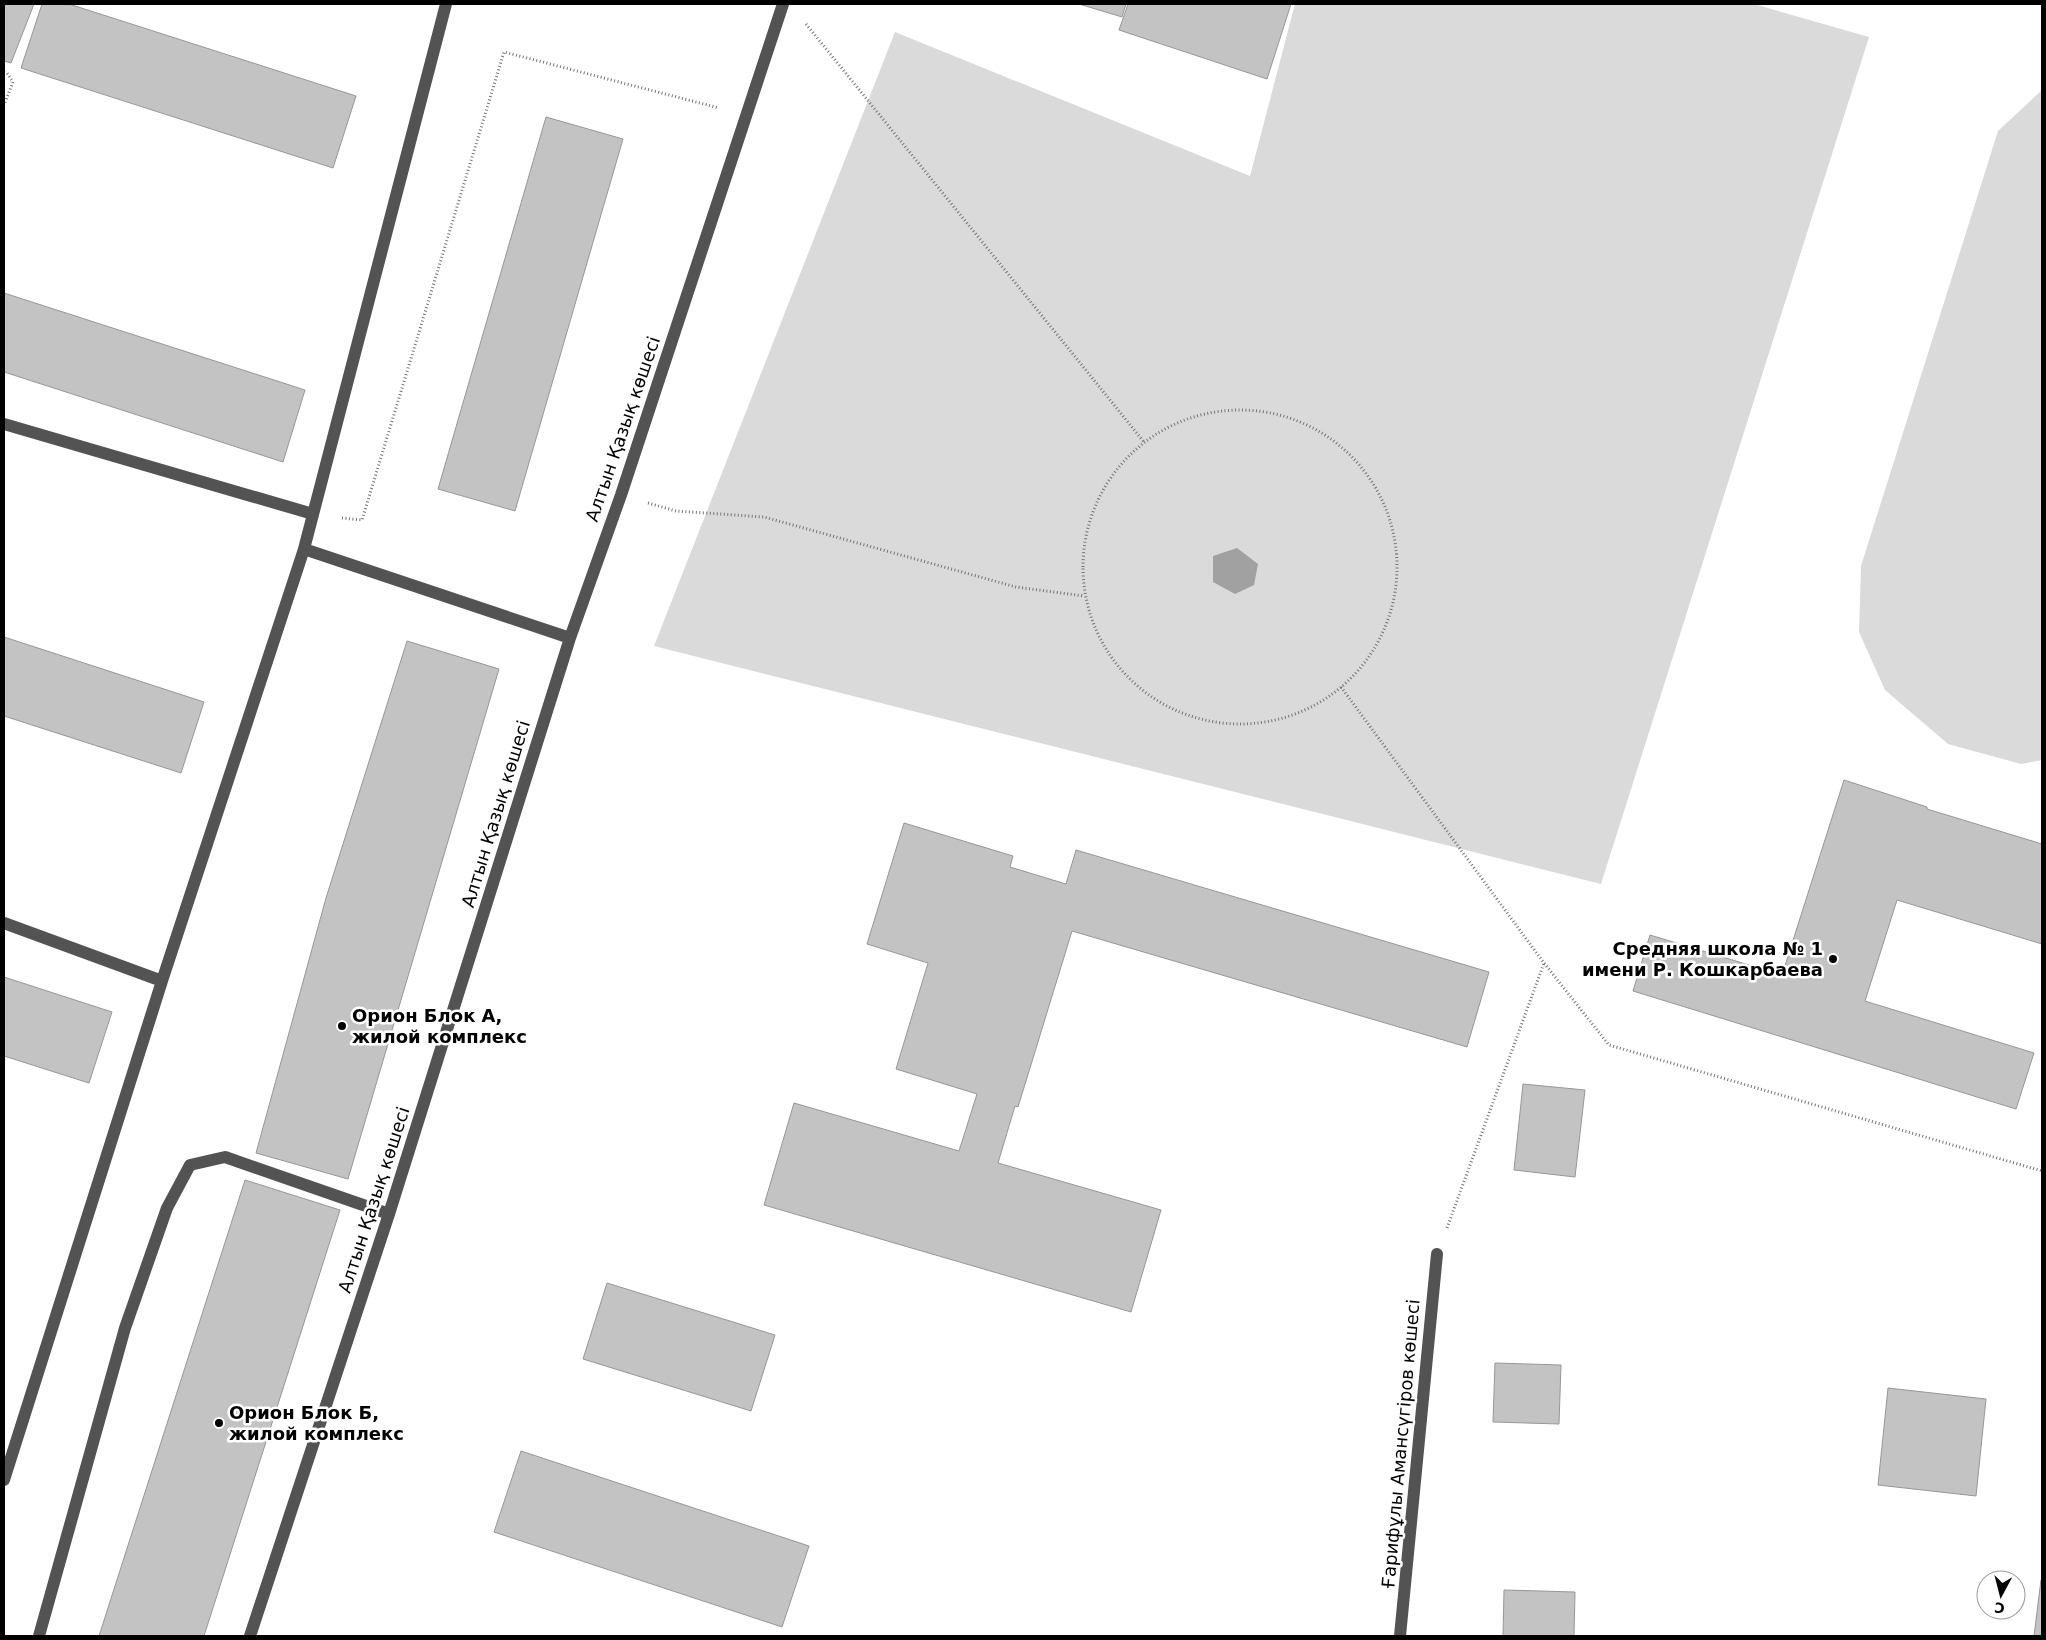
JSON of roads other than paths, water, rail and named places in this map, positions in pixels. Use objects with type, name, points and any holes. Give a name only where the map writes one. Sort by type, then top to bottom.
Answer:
[{"type":"street","points":[[4,1480],[162,981],[304,549],[446,4]]},
{"type":"street","name":"Алтын Қазық көшесі","points":[[250,1636],[389,1214],[570,638],[621,494],[783,4]]},
{"type":"street","points":[[4,424],[313,514]]},
{"type":"street","points":[[304,549],[570,638]]},
{"type":"street","points":[[4,923],[162,981]]},
{"type":"street","points":[[39,1636],[125,1328],[167,1208],[190,1165],[225,1157],[389,1214]]},
{"type":"street","name":"Ғарифұлы Амансүгіров көшесі","points":[[1400,1636],[1437,1254]]},
{"type":"place","name":"Средняя школа № 1 имени Р. Кошкарбаева","points":[[1833,959]]},
{"type":"place","name":"Орион Блок А, жилой комплекс","points":[[342,1026]]},
{"type":"place","name":"Орион Блок Б, жилой комплекс","points":[[219,1423]]}]
